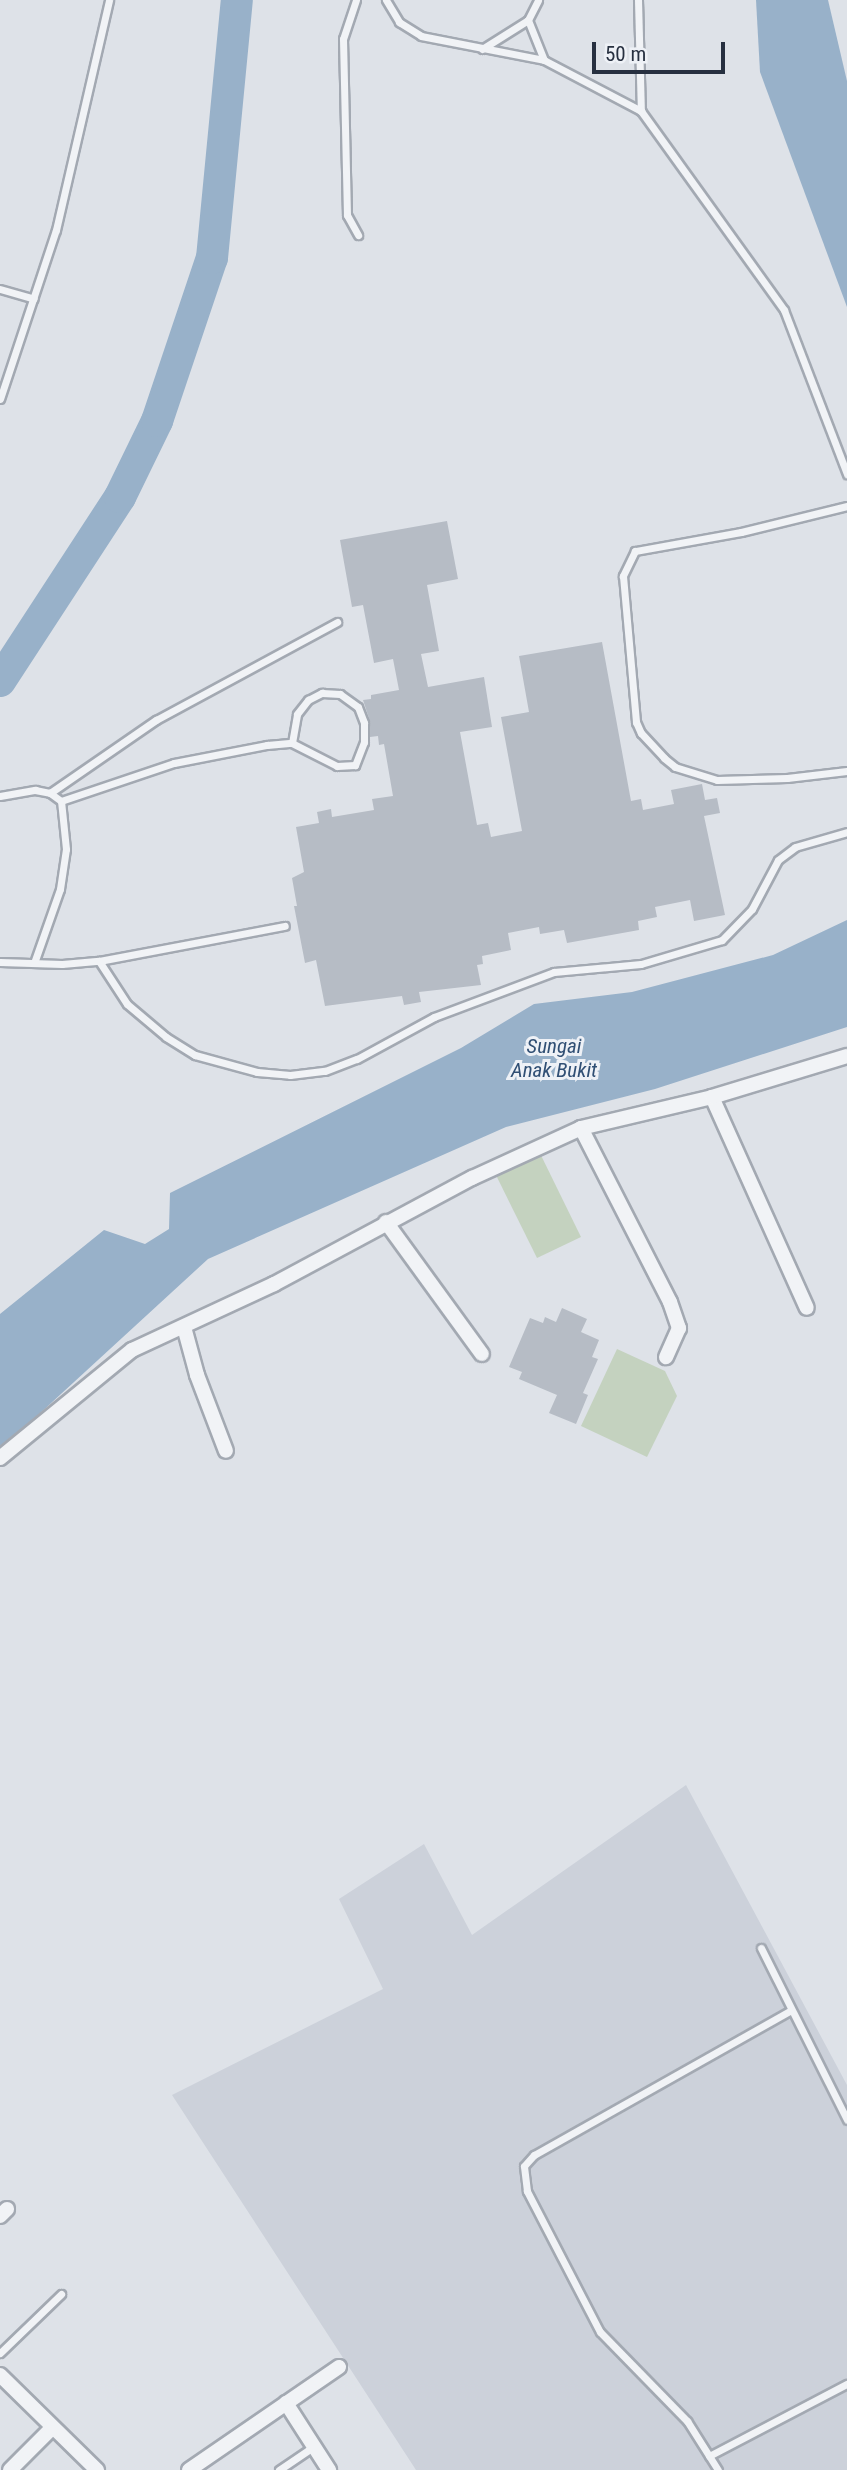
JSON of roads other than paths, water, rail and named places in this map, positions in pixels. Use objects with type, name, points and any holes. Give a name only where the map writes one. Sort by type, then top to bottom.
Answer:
[{"type":"street","points":[[0,1458],[132,1350],[274,1284],[472,1178],[581,1128],[712,1097],[847,1056]]},
{"type":"street","points":[[712,1097],[807,1308]]},
{"type":"street","points":[[581,1128],[670,1302],[679,1328],[666,1357]]},
{"type":"street","points":[[386,1222],[482,1353]]},
{"type":"street","points":[[184,1327],[197,1375],[226,1451]]},
{"type":"street","points":[[189,2470],[339,2367]]},
{"type":"street","points":[[0,2375],[92,2468]]},
{"type":"street","points":[[286,2403],[329,2470]]},
{"type":"street","points":[[10,2470],[52,2428]]},
{"type":"lane","points":[[0,399],[56,230],[109,0]]},
{"type":"lane","points":[[356,0],[343,39],[347,215],[358,235]]},
{"type":"lane","points":[[386,0],[399,22],[421,36],[544,60],[641,111],[784,310],[847,474]]},
{"type":"lane","points":[[482,49],[528,20],[538,0]]},
{"type":"lane","points":[[638,0],[641,111]]},
{"type":"lane","points":[[528,20],[544,60]]},
{"type":"lane","points":[[0,289],[34,299]]},
{"type":"lane","points":[[847,506],[741,532],[635,551],[623,576],[636,722],[641,733],[664,758],[675,767],[718,780],[787,778],[847,771]]},
{"type":"lane","points":[[50,793],[156,719],[337,622]]},
{"type":"lane","points":[[61,801],[174,763],[267,745],[292,743],[337,766],[355,765],[365,742],[364,723],[358,707],[340,694],[322,693],[308,700],[297,714],[292,743]]},
{"type":"lane","points":[[0,796],[35,790],[50,793],[61,801],[66,849],[60,889],[34,964]]},
{"type":"lane","points":[[99,961],[127,1004],[166,1037],[195,1055],[257,1072],[290,1076],[325,1071],[357,1059],[434,1017],[554,972],[641,964],[722,940],[752,909],[778,860],[795,847],[847,832]]},
{"type":"lane","points":[[0,962],[34,964],[99,961],[285,926]]},
{"type":"lane","points":[[761,1948],[847,2120]]},
{"type":"lane","points":[[718,2470],[687,2421],[600,2332],[527,2191],[524,2166],[534,2155],[791,2010]]},
{"type":"lane","points":[[0,2353],[61,2294]]},
{"type":"lane","points":[[709,2456],[847,2384]]},
{"type":"lane","points":[[279,2470],[314,2446]]},
{"type":"water","points":[[756,0],[828,0],[847,81],[847,307],[760,72]]},
{"type":"water","name":"Sungai Anak Bukit","points":[[847,920],[847,1027],[655,1089],[506,1127],[208,1259],[0,1450],[0,1314],[104,1230],[145,1244],[169,1229],[170,1193],[461,1048],[534,1004],[632,992],[773,955]]},
{"type":"waterway","points":[[0,681],[120,497],[157,421],[212,258],[237,0]]}]
